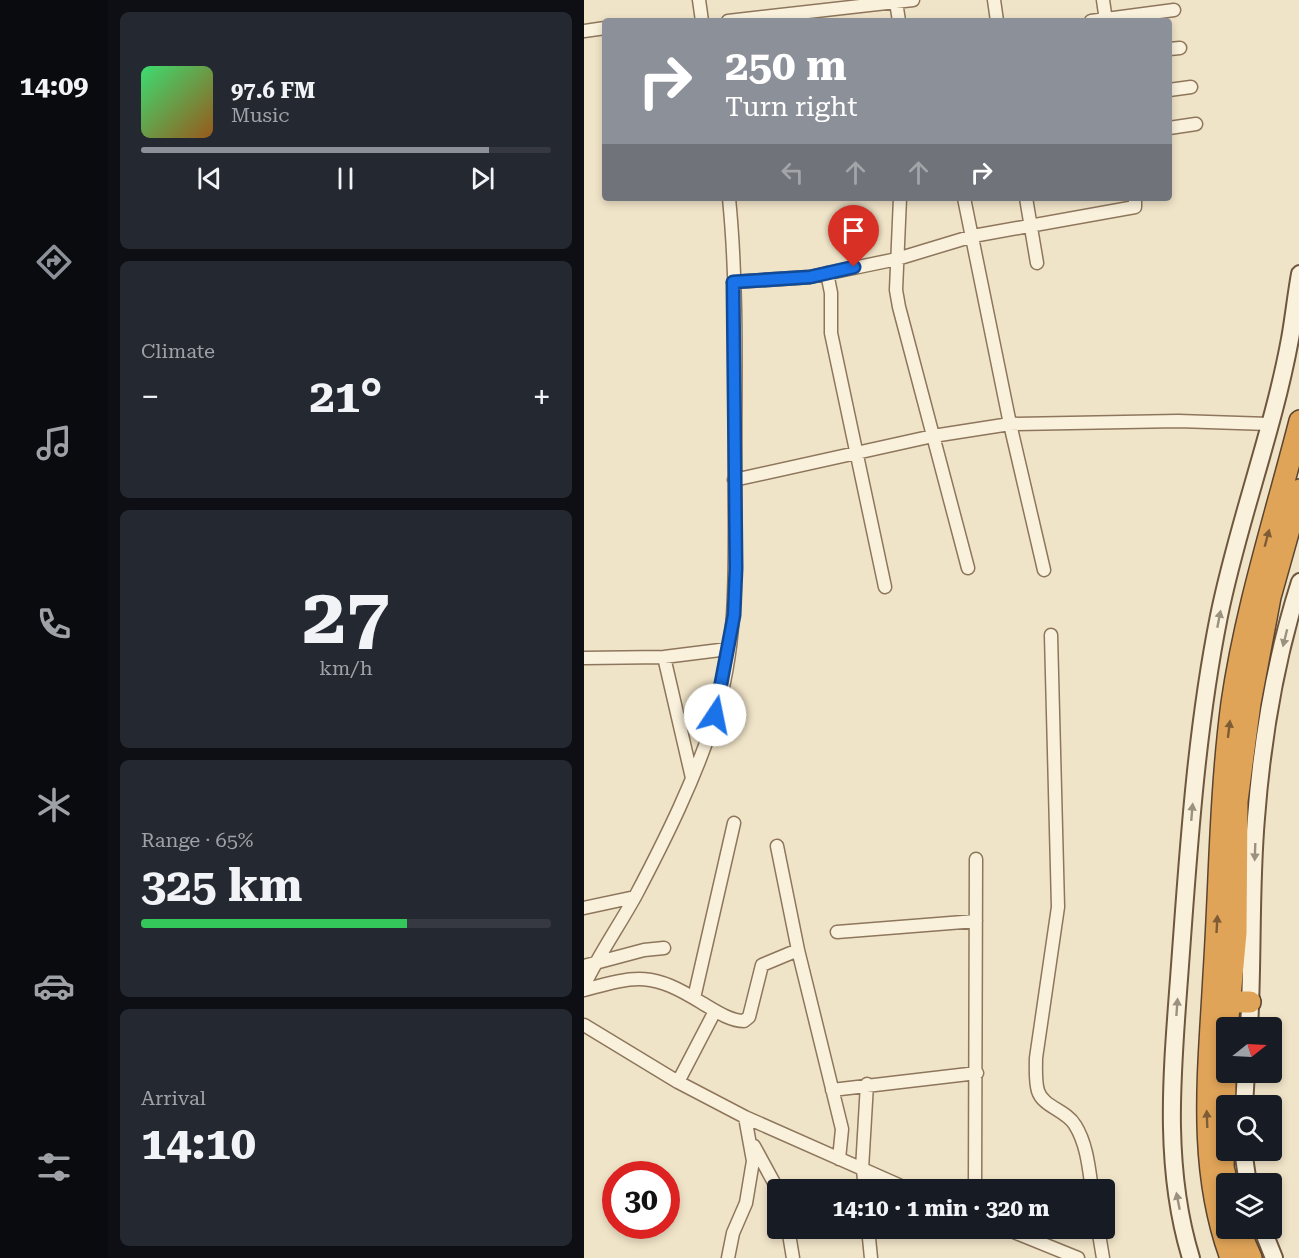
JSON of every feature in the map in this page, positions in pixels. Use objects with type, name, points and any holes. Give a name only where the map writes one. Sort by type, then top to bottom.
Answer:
[{"type":"highway","points":[[1231,1258],[1223,1236],[1210,1176],[1207,1103],[1221,795],[1232,701],[1253,593],[1300,420]]},
{"type":"highway","points":[[1232,1017],[1240,1002],[1236,933],[1237,801],[1250,703],[1270,597],[1300,490]]},
{"type":"highway","points":[[1224,1173],[1225,1083]]},
{"type":"highway","points":[[1243,1239],[1251,1258]]},
{"type":"street","points":[[699,0],[702,18]]},
{"type":"street","points":[[755,18],[913,0]]},
{"type":"street","points":[[994,0],[997,18]]},
{"type":"street","points":[[1103,0],[1106,18]]},
{"type":"street","points":[[896,2],[899,18]]},
{"type":"street","points":[[1120,18],[1174,10]]},
{"type":"street","points":[[584,31],[602,28]]},
{"type":"street","points":[[1172,90],[1191,87]]},
{"type":"street","points":[[1172,128],[1196,124]]},
{"type":"street","points":[[584,986],[589,964],[635,897],[692,778],[715,715],[728,649],[734,615],[736,568],[733,282],[729,201]]},
{"type":"street","points":[[900,201],[896,290],[899,308],[968,568]]},
{"type":"street","points":[[965,201],[1010,424],[1044,570]]},
{"type":"street","points":[[1027,201],[1037,263]]},
{"type":"street","points":[[733,282],[810,277],[897,259],[973,236],[1135,207],[1134,201]]},
{"type":"street","points":[[827,273],[832,300],[831,333],[855,453],[886,587]]},
{"type":"street","points":[[1191,1258],[1176,1191],[1171,1141],[1172,1068],[1194,789],[1204,697],[1239,530],[1290,339],[1300,274]]},
{"type":"street","points":[[734,480],[933,436],[1010,424],[1178,421],[1269,424]]},
{"type":"street","points":[[1245,1017],[1240,1002],[1265,744],[1283,645],[1300,582]]},
{"type":"street","points":[[1051,635],[1058,907],[1036,1058],[1037,1079],[1038,1092],[1042,1099],[1064,1112],[1076,1127],[1089,1165],[1091,1179]]},
{"type":"street","points":[[584,658],[664,657],[728,649]]},
{"type":"street","points":[[664,657],[692,778]]},
{"type":"street","points":[[694,998],[734,823]]},
{"type":"street","points":[[777,846],[798,950],[843,1132],[839,1159]]},
{"type":"street","points":[[975,1179],[976,859]]},
{"type":"street","points":[[584,908],[635,897]]},
{"type":"street","points":[[837,932],[976,921]]},
{"type":"street","points":[[589,964],[644,950],[664,948]]},
{"type":"street","points":[[584,990],[627,978],[645,977],[694,998],[714,1011],[741,1021],[747,1020],[762,965],[798,950]]},
{"type":"street","points":[[678,1082],[714,1011]]},
{"type":"street","points":[[584,1025],[678,1082],[745,1117],[884,1179]]},
{"type":"street","points":[[832,1090],[867,1084],[977,1073]]},
{"type":"street","points":[[864,1179],[867,1084]]},
{"type":"street","points":[[728,1258],[732,1233],[746,1203],[753,1161],[752,1143],[745,1117]]},
{"type":"street","points":[[752,1143],[772,1179]]},
{"type":"street","points":[[790,1239],[793,1258]]},
{"type":"street","points":[[869,1239],[871,1258]]},
{"type":"street","points":[[1031,1239],[1078,1258]]},
{"type":"street","points":[[1100,1239],[1103,1258]]},
{"type":"street","points":[[1266,1239],[1274,1258]]},
{"type":"route","points":[[715,715],[734,615],[736,568],[733,282],[810,277],[854,267]]}]
